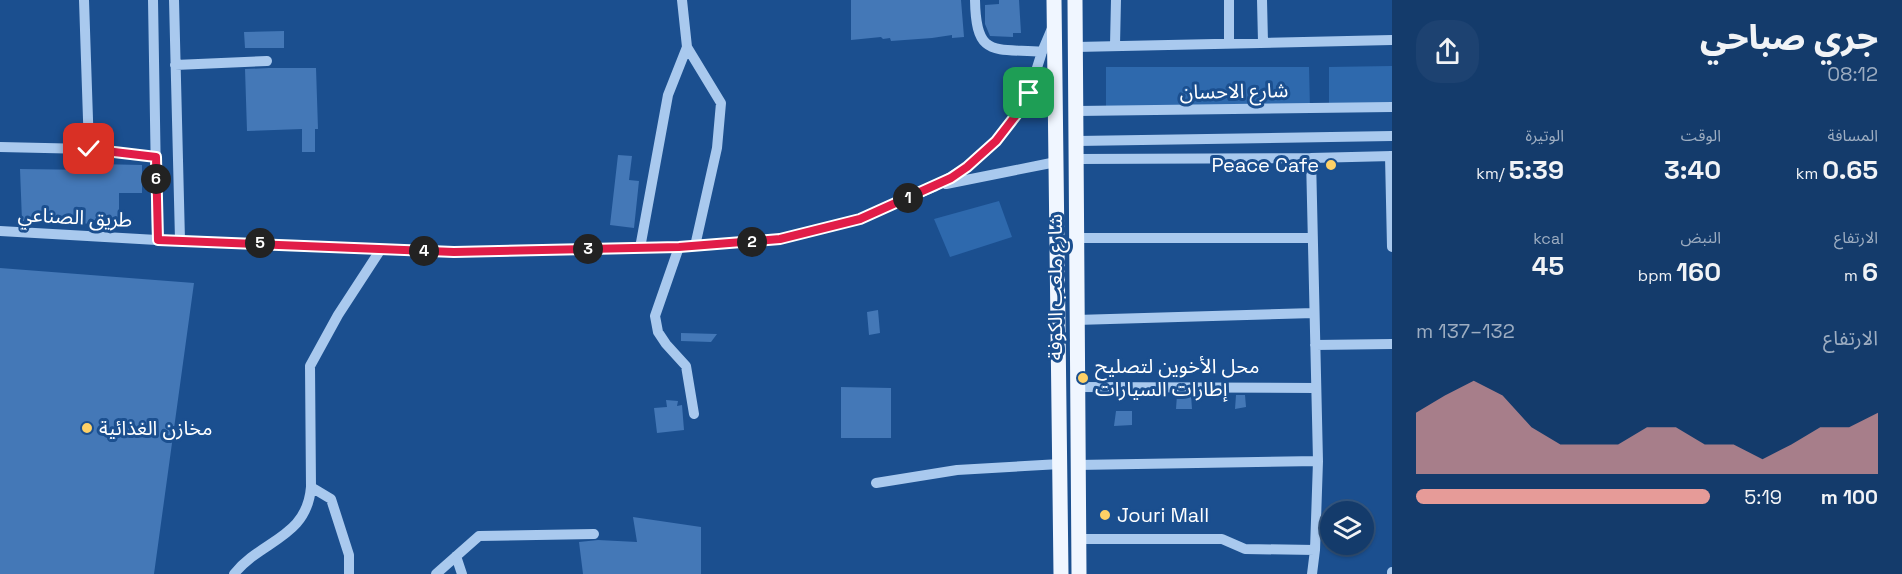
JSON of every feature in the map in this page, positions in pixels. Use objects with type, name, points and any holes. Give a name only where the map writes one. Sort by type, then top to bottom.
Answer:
[{"type":"main road","name":"شارع ملعب الكوفة","points":[[1054,0],[1061,574]]},
{"type":"main road","name":"شارع ملعب الكوفة","points":[[1075,0],[1079,574]]},
{"type":"street","points":[[84,0],[89,149]]},
{"type":"street","points":[[153,0],[158,240]]},
{"type":"street","points":[[174,0],[180,240]]},
{"type":"street","points":[[682,0],[687,47],[721,103],[717,148],[695,246]]},
{"type":"street","points":[[975,0],[976,26],[984,42],[993,48],[1041,52]]},
{"type":"street","points":[[1115,45],[1116,0]]},
{"type":"street","points":[[1229,0],[1229,43]]},
{"type":"street","points":[[1262,0],[1263,42]]},
{"type":"street","name":"طريق الصناعي","points":[[0,231],[454,252],[679,247],[780,239],[860,219],[934,187],[967,167],[1009,126],[1029,93],[1041,52],[1055,22]]},
{"type":"street","points":[[1076,47],[1392,40]]},
{"type":"street","points":[[640,248],[668,94],[687,47]]},
{"type":"street","points":[[175,65],[267,61]]},
{"type":"street","name":"شارع الاحسان","points":[[1077,111],[1392,107]]},
{"type":"street","points":[[1077,141],[1392,136]]},
{"type":"street","points":[[0,147],[89,149],[156,157]]},
{"type":"street","points":[[1077,159],[1391,156],[1392,247]]},
{"type":"street","points":[[1311,158],[1318,461],[1312,574]]},
{"type":"street","points":[[934,187],[1056,162]]},
{"type":"street","points":[[1076,238],[1312,238]]},
{"type":"street","points":[[679,247],[655,316],[658,332],[686,366],[694,414]]},
{"type":"street","points":[[234,574],[298,524],[305,513],[310,501],[311,487],[310,366],[338,315],[381,249]]},
{"type":"street","points":[[1076,320],[1314,313]]},
{"type":"street","points":[[1315,345],[1392,345]]},
{"type":"street","points":[[1077,387],[1316,388]]},
{"type":"street","points":[[1077,465],[1318,461]]},
{"type":"street","points":[[876,483],[957,470],[1060,464]]},
{"type":"street","points":[[311,487],[331,499],[349,555],[349,574]]},
{"type":"street","points":[[436,574],[479,536],[594,534]]},
{"type":"street","points":[[1078,539],[1222,539],[1245,549],[1315,550]]},
{"type":"street","points":[[456,556],[462,574]]},
{"type":"shaded area","points":[[1392,66],[1392,107],[1329,108],[1329,67]]},
{"type":"shaded area","points":[[1106,67],[1309,67],[1310,109],[1106,114]]},
{"type":"shaded area","points":[[999,201],[1012,237],[950,257],[934,219]]},
{"type":"building","points":[[851,0],[961,0],[964,37],[952,38],[952,35],[891,41],[890,38],[881,37],[851,40]]},
{"type":"building","points":[[999,0],[1019,0],[1021,33],[1013,33],[1013,37],[990,36],[985,24],[985,5],[999,4]]},
{"type":"building","points":[[284,31],[284,48],[245,48],[244,32]]},
{"type":"building","points":[[316,68],[318,129],[315,129],[315,152],[302,152],[302,129],[247,131],[245,69]]},
{"type":"building","points":[[618,155],[632,156],[629,180],[639,181],[634,228],[610,225]]},
{"type":"building","points":[[97,164],[142,165],[142,193],[119,193],[119,227],[22,221],[20,169],[97,170]]},
{"type":"building","name":"مخازن الغذائية","points":[[0,268],[194,283],[154,574],[0,574]]},
{"type":"building","points":[[878,310],[880,333],[869,335],[867,312]]},
{"type":"building","points":[[681,333],[717,334],[711,342],[681,341]]},
{"type":"building","points":[[841,387],[891,388],[891,438],[841,438]]},
{"type":"building","points":[[1177,395],[1191,395],[1192,409],[1176,409]]},
{"type":"building","points":[[1236,395],[1245,395],[1246,407],[1235,409]]},
{"type":"building","points":[[666,400],[678,401],[677,406],[682,405],[684,430],[657,433],[654,408],[667,407]]},
{"type":"building","points":[[1116,411],[1132,411],[1132,425],[1114,426]]},
{"type":"building","points":[[633,517],[701,527],[701,574],[583,574],[579,542],[598,540],[637,542]]},
{"type":"place","name":"Peace Cafe","points":[[1331,165]]},
{"type":"place","name":"محل الأخوين لتصليح إطارات السيارات","points":[[1083,378]]},
{"type":"place","name":"مخازن الغذائية","points":[[87,428]]},
{"type":"place","name":"Jouri Mall","points":[[1105,515]]},
{"type":"route","points":[[89,149],[156,157],[158,240],[454,252],[679,247],[780,239],[860,219],[934,187],[951,178],[982,155],[1009,126],[1029,93]]}]
